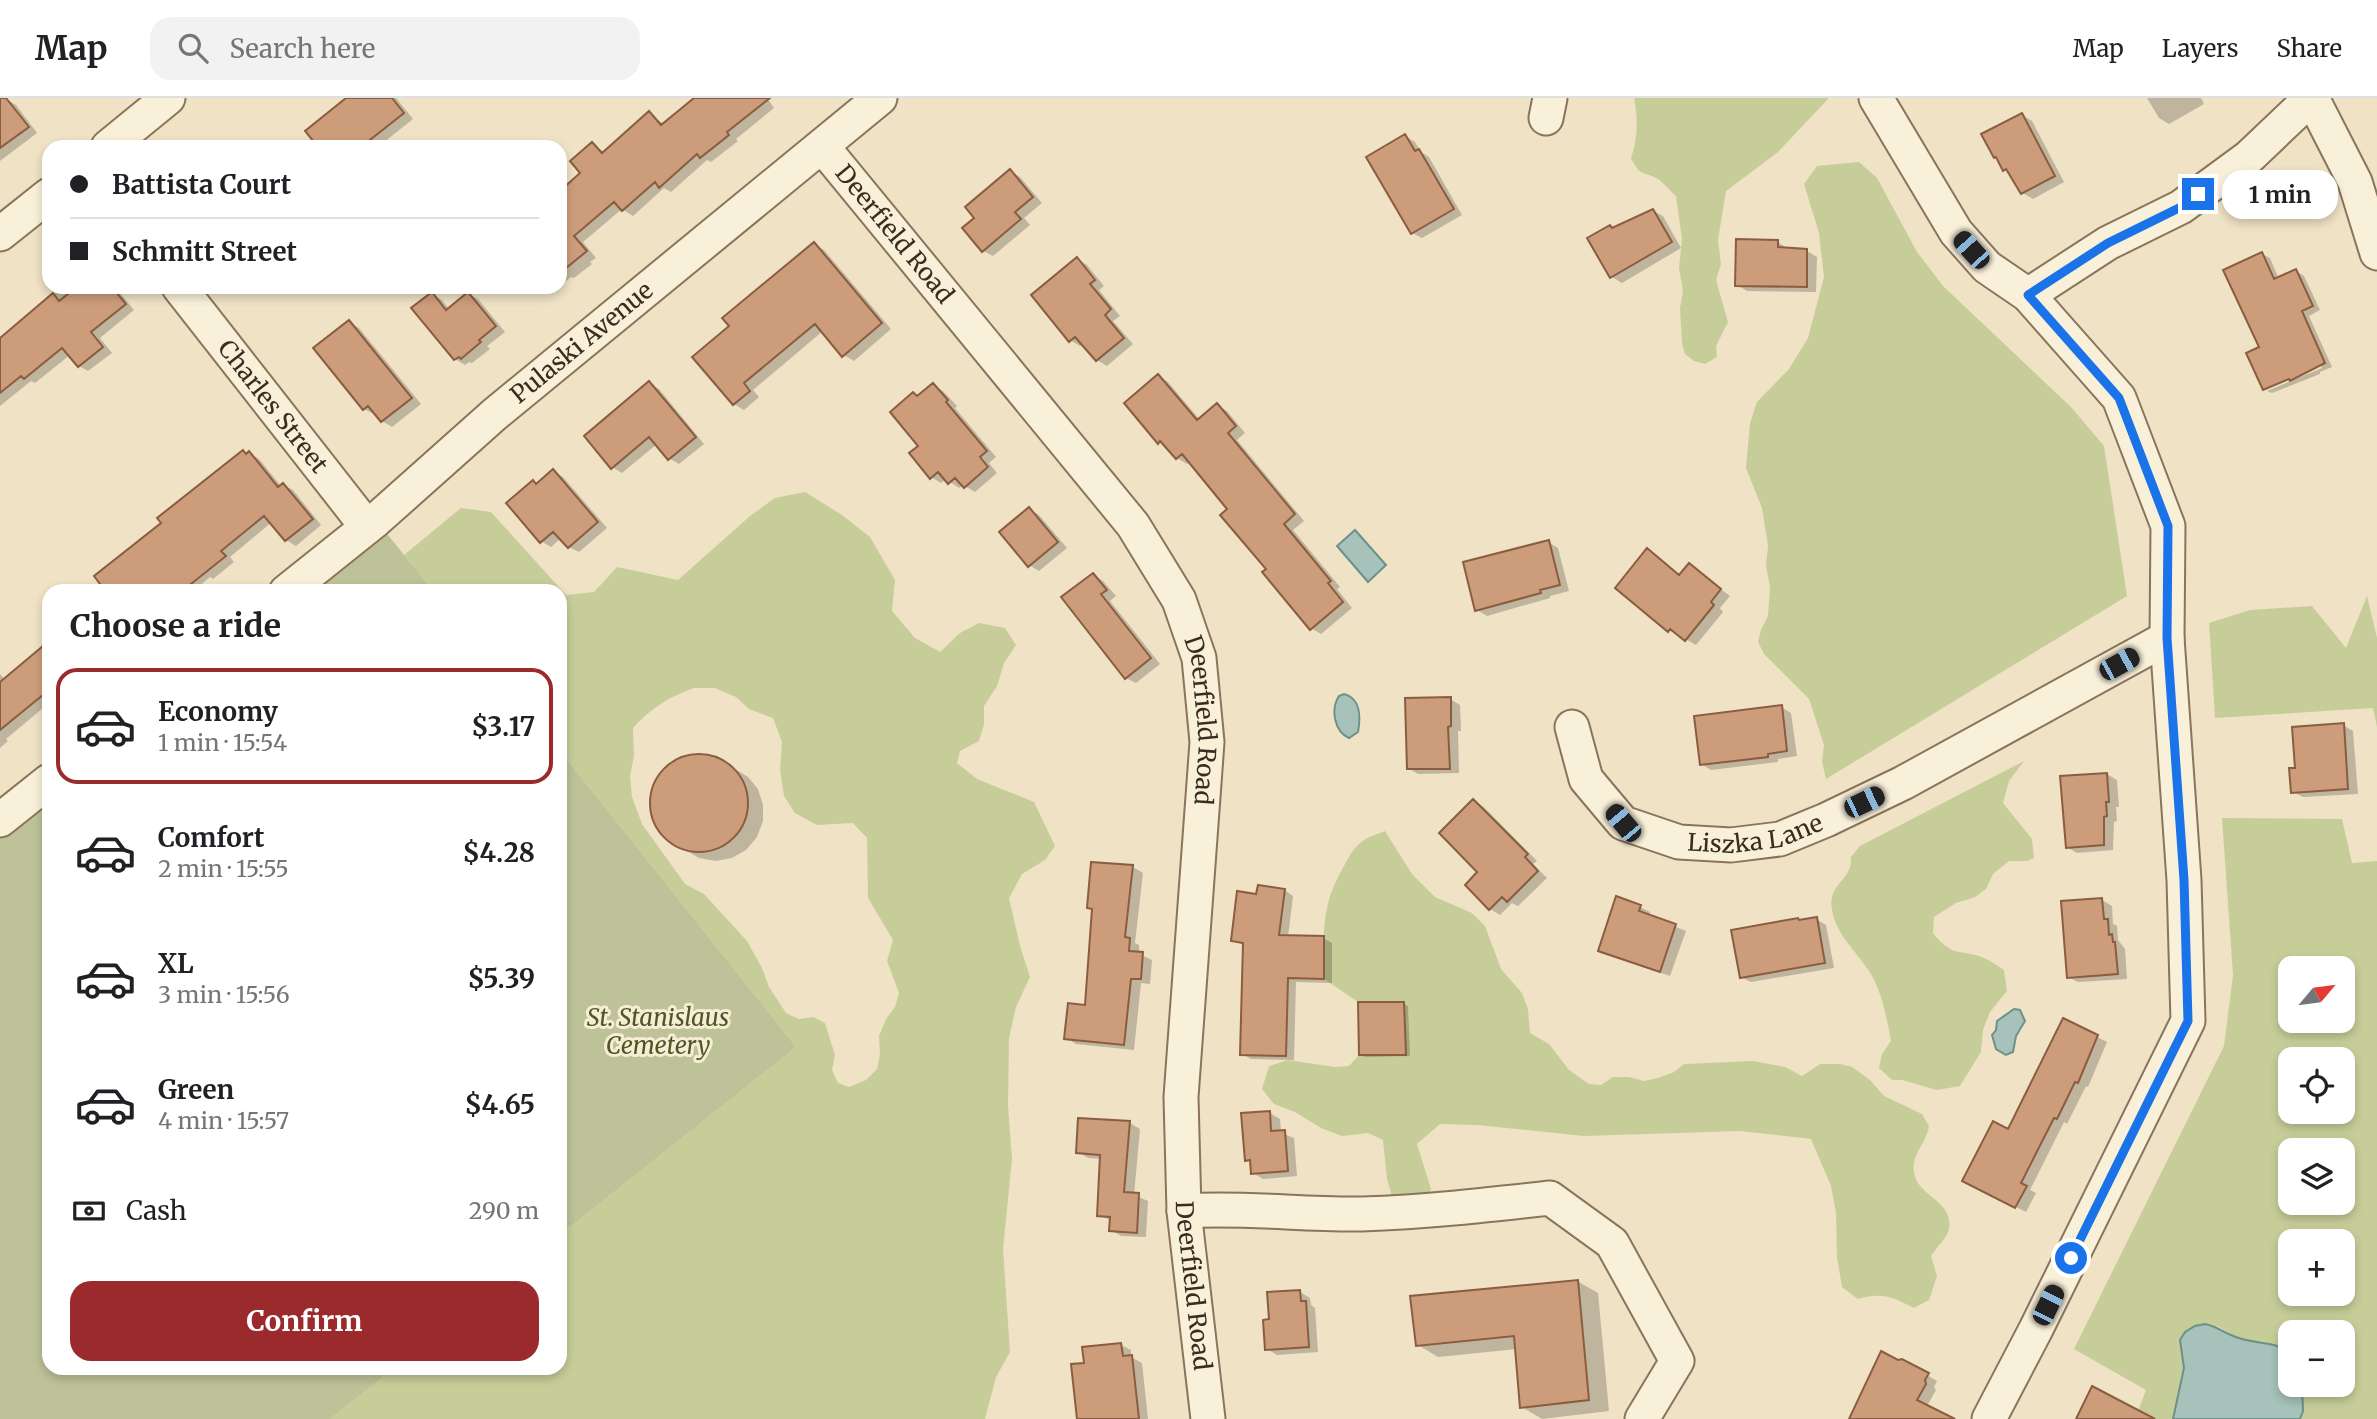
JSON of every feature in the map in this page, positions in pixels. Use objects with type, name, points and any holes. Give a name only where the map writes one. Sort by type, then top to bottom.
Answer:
[{"type":"street","points":[[117,140],[168,98]]},
{"type":"street","name":"Pulaski Avenue","points":[[296,584],[367,527],[495,414],[880,98]]},
{"type":"street","points":[[1876,98],[1956,232],[1987,267],[2028,295],[2119,398],[2168,526],[2167,638],[2184,880],[2188,1021],[1989,1419]]},
{"type":"street","points":[[2028,295],[2108,243],[2181,207],[2249,157],[2311,98],[2355,182],[2377,253]]},
{"type":"street","name":"Deerfield Road","points":[[822,146],[1133,525],[1179,600],[1199,658],[1207,742],[1181,1097],[1184,1211],[1208,1419]]},
{"type":"street","points":[[0,234],[42,201]]},
{"type":"street","name":"Charles Street","points":[[184,294],[367,527]]},
{"type":"street","name":"Liszka Lane","points":[[1572,727],[1586,779],[1623,823],[1679,842],[1731,845],[1780,839],[1902,783],[2167,638]]},
{"type":"street","points":[[0,820],[42,787]]},
{"type":"street","points":[[1184,1211],[1218,1209],[1359,1214],[1423,1211],[1550,1198],[1612,1243],[1677,1361],[1642,1419]]},
{"type":"green space","points":[[1634,98],[1829,98],[1778,152],[1726,191],[1718,240],[1721,264],[1716,280],[1728,322],[1716,346],[1717,357],[1705,364],[1694,361],[1685,354],[1682,343],[1680,308],[1683,291],[1679,268],[1682,239],[1676,196],[1658,179],[1640,171],[1631,158],[1637,128]]},
{"type":"green space","points":[[1859,162],[1877,178],[1917,252],[1943,286],[2071,407],[2104,446],[2127,596],[1826,779],[1822,762],[1824,745],[1809,699],[1764,654],[1758,642],[1768,616],[1768,546],[1762,508],[1746,468],[1750,423],[1757,402],[1789,369],[1808,338],[1824,277],[1819,233],[1804,184],[1817,166]]},
{"type":"green space","points":[[805,492],[842,515],[870,537],[895,580],[892,611],[915,638],[940,652],[960,633],[979,623],[1005,628],[1016,645],[1004,663],[997,686],[984,706],[984,724],[979,741],[960,751],[957,763],[977,779],[1034,802],[1055,846],[1045,860],[1022,874],[1009,898],[1030,977],[1016,1007],[1009,1038],[1008,1106],[1012,1159],[1003,1249],[1010,1352],[996,1377],[985,1419],[330,1419],[385,1375],[567,1375],[567,1229],[796,1047],[567,760],[567,595],[594,592],[617,567],[678,580],[750,516],[775,498]],"holes":[[[694,688],[715,688],[736,697],[749,709],[773,718],[782,742],[780,770],[784,796],[795,813],[817,825],[853,823],[867,838],[868,898],[893,940],[887,961],[899,993],[895,1007],[879,1036],[877,1069],[866,1080],[849,1087],[838,1083],[832,1070],[835,1055],[825,1023],[813,1017],[799,1019],[786,1013],[769,987],[747,941],[704,894],[685,884],[642,824],[632,797],[630,776],[634,756],[633,728],[640,721],[661,704]]]},
{"type":"green space","points":[[461,508],[491,512],[556,584],[427,584],[404,555]]},
{"type":"green space","points":[[376,520],[427,584],[296,584]]},
{"type":"green space","points":[[2367,596],[2377,638],[2377,727],[2373,708],[2215,718],[2209,623],[2250,610],[2312,606],[2346,648]]},
{"type":"green space","name":"St. Stanislaus Cemetery","points":[[567,760],[796,1047],[567,1229]]},
{"type":"green space","points":[[2024,761],[2009,781],[2003,803],[2032,839],[2034,858],[2027,861],[2009,861],[1993,874],[1986,889],[1934,917],[1933,933],[1946,946],[1957,952],[1984,958],[2004,970],[2007,991],[1990,1012],[1983,1030],[1981,1052],[1960,1086],[1937,1090],[1902,1080],[1892,1080],[1879,1068],[1882,1054],[1891,1041],[1881,998],[1871,974],[1838,928],[1832,910],[1833,894],[1848,872],[1851,857],[1860,846]]},
{"type":"green space","points":[[42,787],[42,1375],[385,1375],[330,1419],[0,1419],[0,820]]},
{"type":"green space","points":[[2222,818],[2342,819],[2352,863],[2377,861],[2377,1419],[2300,1419],[2302,1397],[2355,1397],[2355,1320],[2278,1320],[2278,1346],[2244,1339],[2217,1326],[2181,1353],[2184,1368],[2173,1419],[2135,1419],[2146,1390],[2074,1349],[2224,1046],[2233,975]]},
{"type":"green space","points":[[1385,831],[1412,874],[1435,897],[1472,913],[1485,926],[1501,969],[1522,993],[1528,1009],[1530,1033],[1549,1044],[1569,1070],[1589,1084],[1601,1085],[1613,1077],[1644,1081],[1674,1072],[1684,1064],[1753,1061],[1785,1067],[1802,1076],[1820,1064],[1840,1064],[1852,1067],[1870,1080],[1884,1096],[1922,1114],[1929,1126],[1915,1160],[1914,1172],[1921,1187],[1941,1205],[1949,1219],[1948,1232],[1931,1256],[1937,1276],[1929,1300],[1914,1308],[1887,1297],[1858,1299],[1842,1287],[1831,1186],[1811,1139],[1740,1131],[1584,1136],[1440,1124],[1417,1144],[1431,1189],[1427,1201],[1409,1201],[1392,1196],[1387,1179],[1383,1140],[1368,1133],[1342,1136],[1274,1104],[1262,1089],[1269,1066],[1288,1060],[1335,1067],[1349,1066],[1359,1055],[1406,1054],[1404,1002],[1358,1002],[1324,979],[1325,921],[1336,881],[1358,845]]},
{"type":"water","points":[[1355,530],[1386,565],[1368,582],[1337,546]]},
{"type":"water","points":[[1344,694],[1353,699],[1359,714],[1358,732],[1349,738],[1340,731],[1335,720],[1336,702],[1339,696]]},
{"type":"water","points":[[2014,1009],[2020,1010],[2025,1021],[2016,1036],[2013,1052],[2006,1055],[1996,1049],[1992,1035],[1997,1021]]},
{"type":"water","points":[[2205,1324],[2239,1338],[2278,1346],[2278,1397],[2302,1397],[2300,1419],[2173,1419],[2184,1368],[2180,1340],[2185,1332]]},
{"type":"building","points":[[0,98],[6,98],[29,127],[0,148]]},
{"type":"building","points":[[346,98],[392,98],[404,113],[370,140],[312,140],[305,131]]},
{"type":"building","points":[[694,98],[770,98],[727,132],[729,135],[700,158],[697,154],[659,188],[655,182],[622,211],[614,202],[574,236],[587,251],[567,267],[567,185],[580,173],[570,161],[592,142],[602,153],[649,111],[661,125]]},
{"type":"building","points":[[2022,113],[2055,176],[2021,194],[2006,169],[2003,171],[1996,157],[1994,158],[1981,134]]},
{"type":"building","points":[[1405,134],[1415,151],[1419,149],[1454,209],[1411,234],[1366,157]]},
{"type":"building","points":[[1010,169],[1033,197],[1015,212],[1021,219],[982,252],[962,228],[974,218],[965,207]]},
{"type":"building","points":[[1653,209],[1672,242],[1610,278],[1587,238],[1610,225],[1612,228]]},
{"type":"building","points":[[1736,239],[1778,240],[1778,247],[1807,249],[1807,287],[1735,286]]},
{"type":"building","points":[[814,242],[882,323],[842,357],[815,324],[744,383],[750,391],[733,405],[692,357],[729,326],[722,318]]},
{"type":"building","points":[[2262,252],[2274,279],[2296,269],[2313,306],[2302,311],[2325,363],[2290,381],[2289,379],[2263,390],[2246,353],[2259,347],[2223,270]]},
{"type":"building","points":[[1077,257],[1095,280],[1090,284],[1111,309],[1105,315],[1124,338],[1096,361],[1075,337],[1069,342],[1031,295]]},
{"type":"building","points":[[52,294],[59,301],[68,294],[118,294],[126,304],[91,332],[103,347],[78,367],[62,348],[24,379],[21,376],[0,393],[0,338]]},
{"type":"building","points":[[429,294],[434,294],[446,310],[466,294],[470,294],[496,326],[461,359],[459,357],[454,360],[411,308]]},
{"type":"building","points":[[349,320],[412,398],[381,422],[368,406],[363,410],[313,348]]},
{"type":"building","points":[[1158,374],[1197,420],[1217,403],[1236,426],[1228,433],[1295,514],[1284,524],[1331,581],[1328,583],[1343,602],[1310,630],[1262,572],[1266,569],[1220,515],[1227,509],[1182,454],[1176,459],[1160,441],[1158,444],[1124,403]]},
{"type":"building","points":[[649,381],[696,437],[668,460],[649,437],[611,469],[584,436]]},
{"type":"building","points":[[933,383],[987,451],[980,457],[988,467],[964,488],[955,478],[948,484],[938,472],[930,479],[909,453],[918,446],[890,412],[913,392],[917,396]]},
{"type":"building","points":[[243,450],[246,454],[249,451],[278,487],[283,483],[313,519],[285,541],[264,516],[221,551],[226,556],[191,584],[100,584],[94,576],[161,523],[157,518]]},
{"type":"building","points":[[553,469],[598,522],[568,548],[553,532],[540,543],[506,503],[533,480],[536,484]]},
{"type":"building","points":[[1029,507],[1058,542],[1028,567],[999,532]]},
{"type":"building","points":[[1549,540],[1560,585],[1475,611],[1463,562]]},
{"type":"building","points":[[1647,548],[1679,575],[1689,563],[1721,589],[1711,602],[1714,605],[1685,641],[1670,629],[1668,632],[1615,588]]},
{"type":"building","points":[[1093,573],[1107,590],[1101,594],[1151,658],[1125,679],[1061,597]]},
{"type":"building","points":[[42,647],[42,696],[0,730],[0,682]]},
{"type":"building","points":[[1451,697],[1451,726],[1448,727],[1450,769],[1407,769],[1405,698]]},
{"type":"building","points":[[1782,705],[1787,751],[1768,754],[1768,757],[1700,765],[1694,716]]},
{"type":"building","points":[[2344,723],[2348,789],[2291,793],[2289,768],[2295,768],[2292,727]]},
{"type":"building","points":[[689,754],[709,754],[727,762],[740,775],[748,793],[745,822],[727,844],[709,852],[689,852],[671,844],[658,831],[650,813],[650,793],[658,775],[671,762]]},
{"type":"building","points":[[2107,773],[2109,802],[2106,802],[2107,816],[2104,817],[2104,845],[2066,848],[2060,776]]},
{"type":"building","points":[[1473,799],[1528,854],[1525,857],[1538,871],[1507,902],[1502,897],[1489,910],[1465,885],[1477,872],[1439,833]]},
{"type":"building","points":[[1091,862],[1133,865],[1125,937],[1130,938],[1129,951],[1143,952],[1141,979],[1131,979],[1124,1045],[1064,1039],[1068,1003],[1085,1005],[1092,909],[1087,908]]},
{"type":"building","points":[[1258,885],[1285,889],[1279,935],[1324,936],[1324,979],[1288,978],[1286,1056],[1240,1055],[1243,943],[1231,941],[1237,891],[1256,894]]},
{"type":"building","points":[[1616,896],[1641,905],[1639,911],[1676,924],[1660,972],[1598,951]]},
{"type":"building","points":[[2102,898],[2104,919],[2108,919],[2109,935],[2112,934],[2115,942],[2118,974],[2067,978],[2061,901]]},
{"type":"building","points":[[1817,917],[1825,963],[1740,978],[1731,930]]},
{"type":"building","points":[[1358,1002],[1404,1002],[1406,1055],[1359,1055]]},
{"type":"building","points":[[2063,1018],[2098,1035],[2078,1083],[2075,1082],[2057,1119],[2054,1118],[2021,1183],[2027,1186],[2015,1208],[1962,1181],[1993,1121],[2008,1129]]},
{"type":"building","points":[[1270,1111],[1271,1131],[1285,1130],[1288,1171],[1251,1174],[1250,1160],[1245,1161],[1241,1113]]},
{"type":"building","points":[[1078,1118],[1130,1121],[1124,1192],[1139,1193],[1137,1233],[1109,1231],[1110,1217],[1097,1216],[1100,1155],[1076,1153]]},
{"type":"building","points":[[1578,1280],[1589,1400],[1520,1408],[1514,1336],[1416,1346],[1410,1296]]},
{"type":"building","points":[[1300,1290],[1301,1301],[1306,1301],[1309,1347],[1265,1350],[1263,1320],[1269,1319],[1267,1292]]},
{"type":"building","points":[[1121,1343],[1123,1356],[1132,1355],[1139,1419],[1077,1419],[1071,1364],[1084,1363],[1082,1347]]},
{"type":"building","points":[[1881,1351],[1929,1373],[1917,1400],[1955,1419],[1849,1419]]},
{"type":"building","points":[[2092,1386],[2155,1419],[2076,1419]]},
{"type":"route","points":[[2071,1258],[2188,1021],[2184,880],[2167,638],[2168,526],[2119,398],[2028,295],[2108,243],[2181,207],[2198,194]]}]
